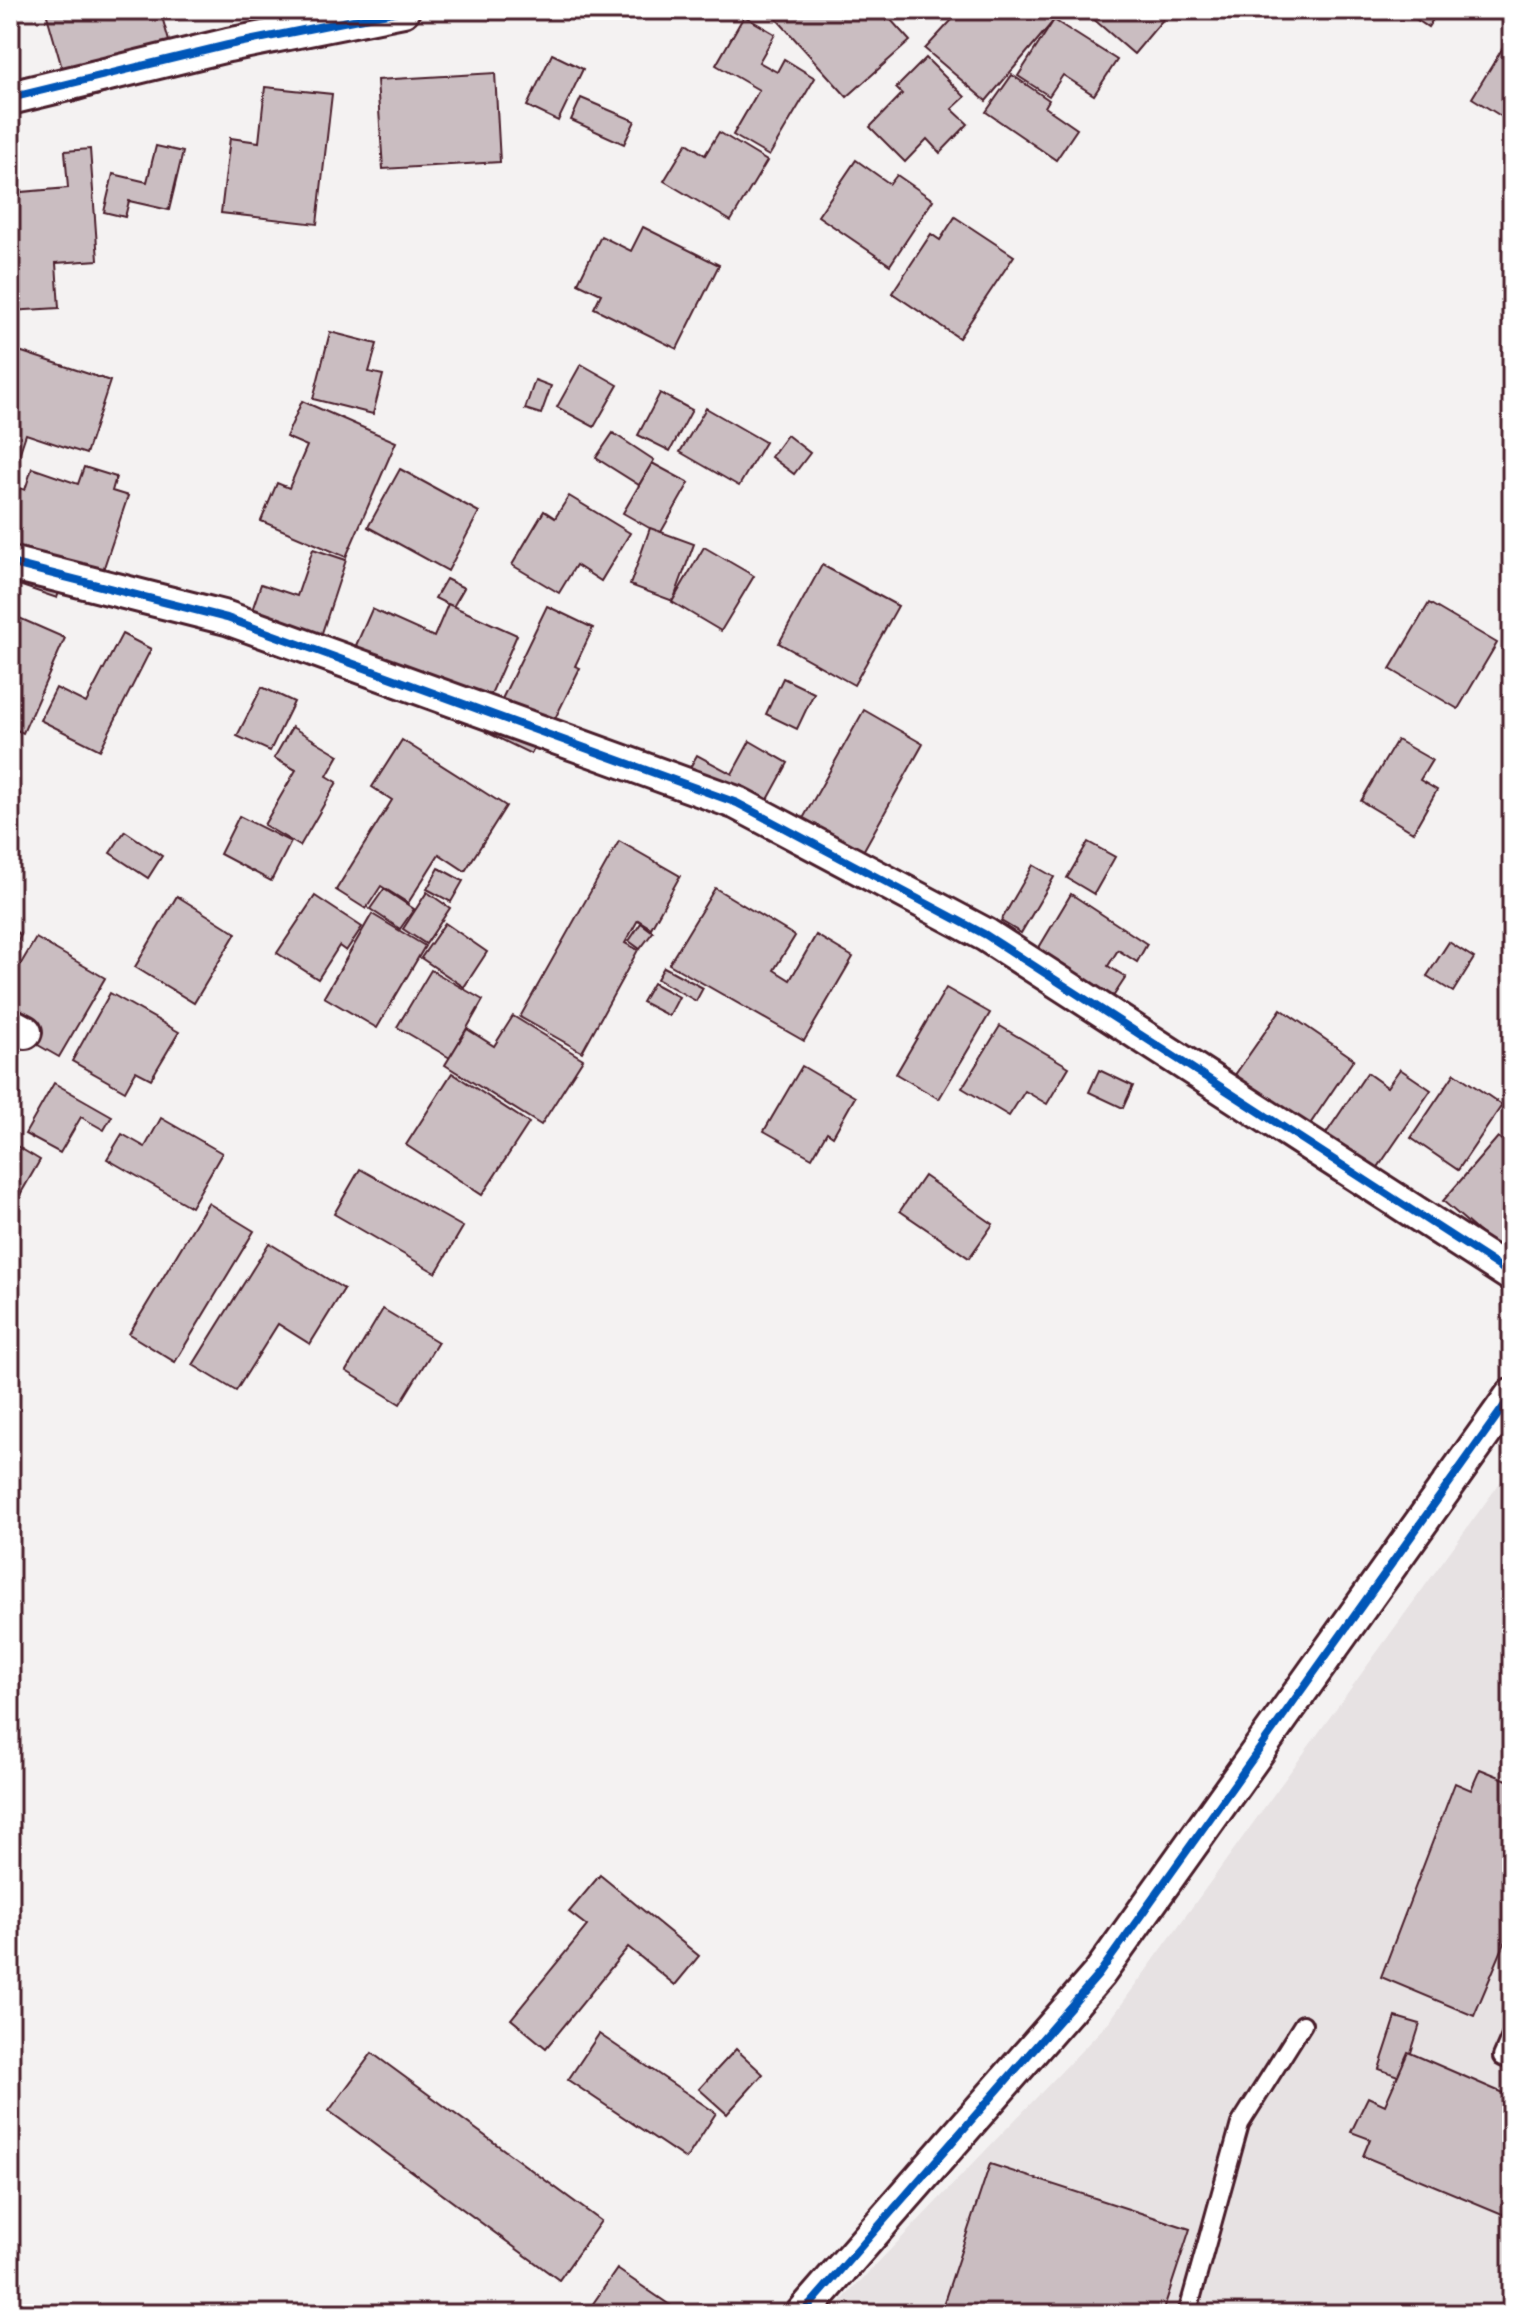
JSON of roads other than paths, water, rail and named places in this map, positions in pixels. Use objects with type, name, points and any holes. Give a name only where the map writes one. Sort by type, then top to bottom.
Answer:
[{"type":"street","points":[[10,98],[228,45],[403,10]]},
{"type":"street","points":[[10,563],[227,618],[737,803],[986,935],[1512,1275]]},
{"type":"street","points":[[802,2314],[1099,1974],[1512,1395]]},
{"type":"lane","points":[[1187,2314],[1240,2124],[1303,2024]]},
{"type":"lane","points":[[1512,2034],[1502,2057],[1512,2061]]}]
